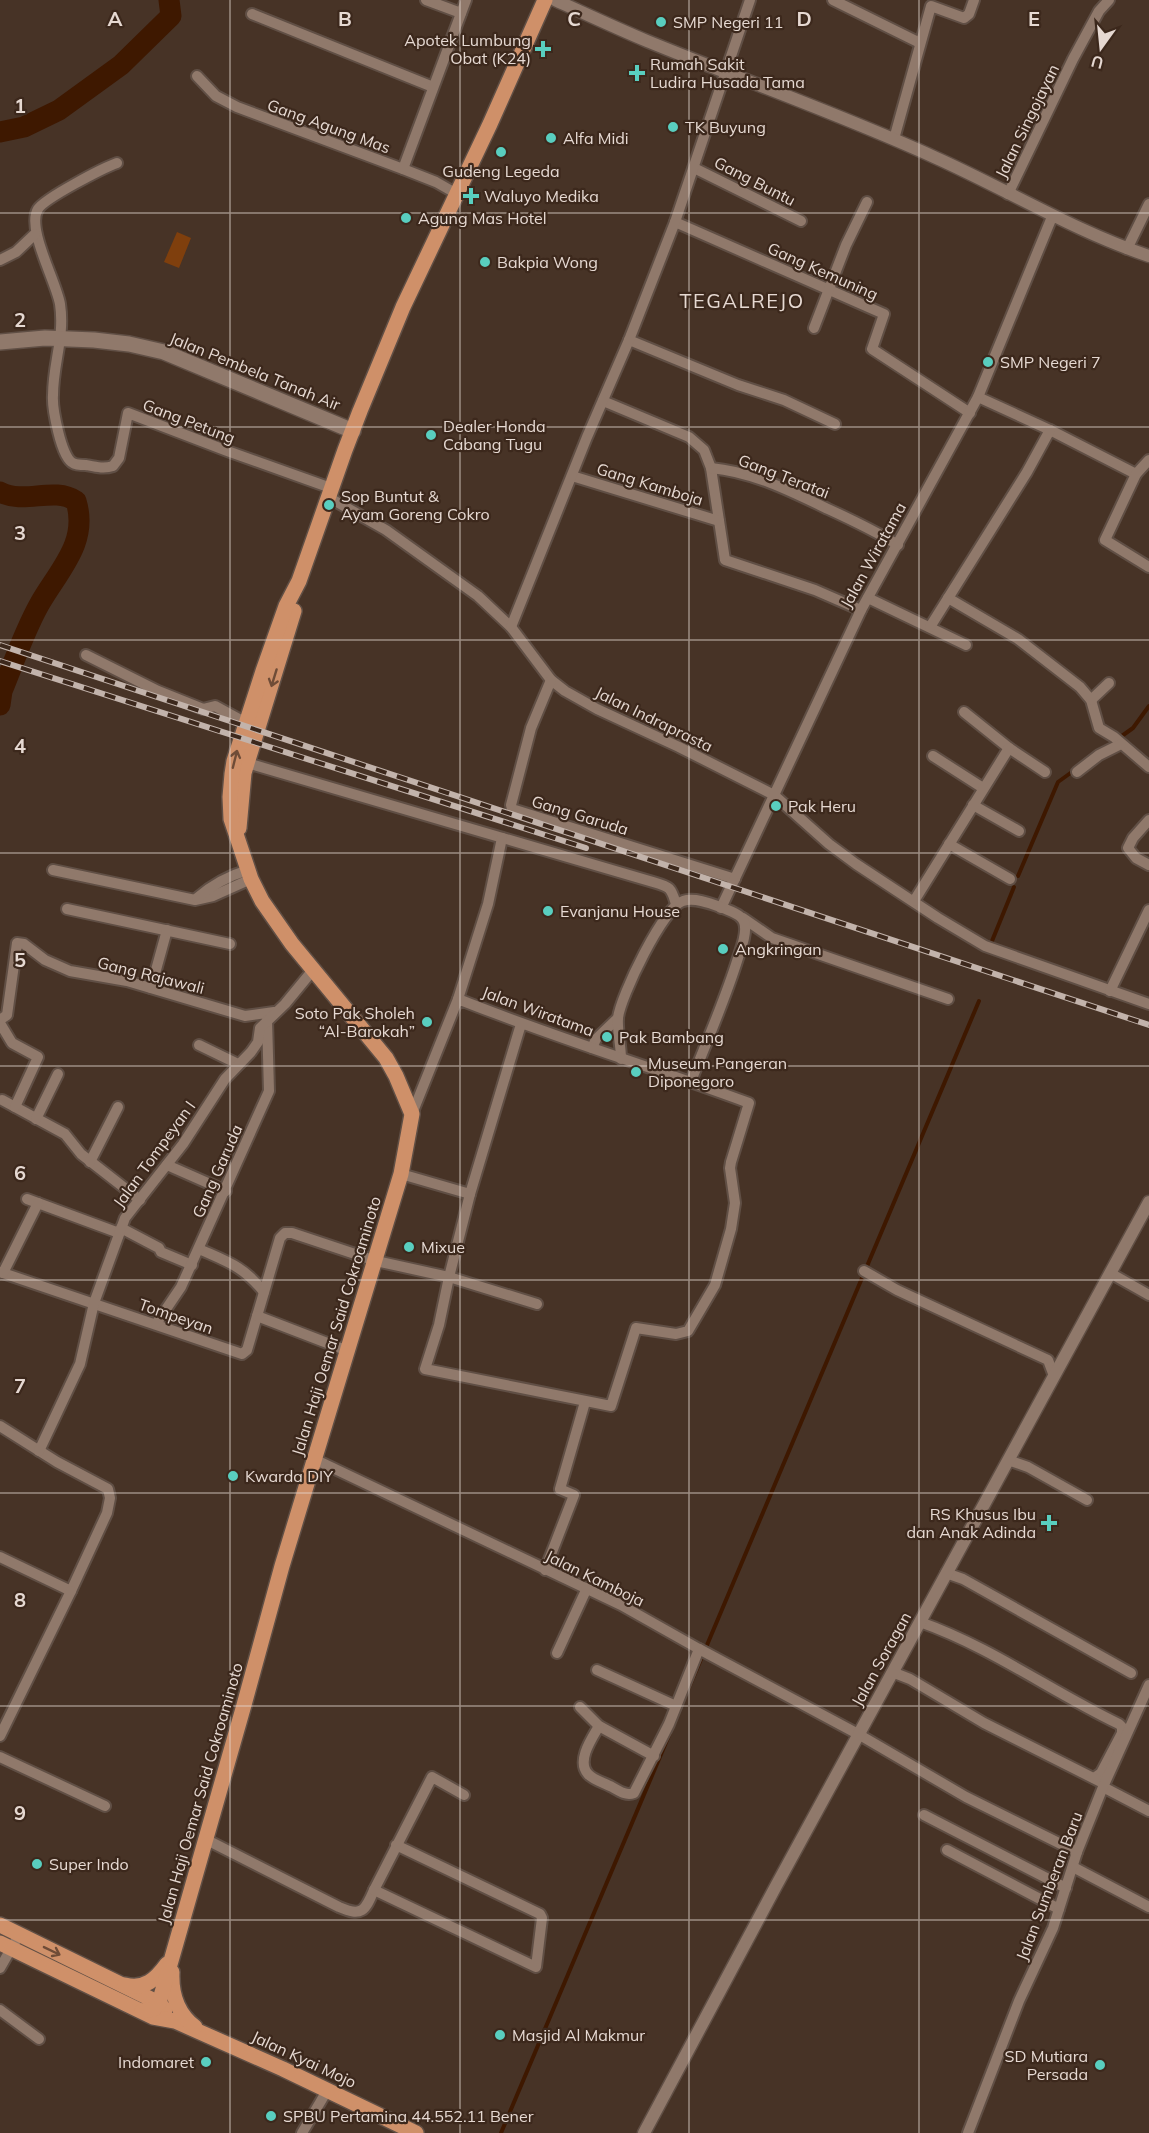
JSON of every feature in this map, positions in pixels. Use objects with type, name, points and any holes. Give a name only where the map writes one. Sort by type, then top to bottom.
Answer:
[{"type":"main road","points":[[412,1114],[386,1058],[278,926],[250,874],[231,819],[231,786],[234,761],[283,615],[299,581],[353,430],[404,307],[545,0]]},
{"type":"main road","name":"Jalan Pembela Tanah Air","points":[[0,342],[62,338],[129,344],[164,352],[353,430]]},
{"type":"main road","points":[[238,837],[242,787],[247,762],[294,612],[299,581]]},
{"type":"main road","name":"Jalan Haji Oemar Said Cokroaminoto","points":[[168,2015],[165,1981],[314,1459],[401,1174],[412,1114]]},
{"type":"main road","name":"Jalan Kyai Mojo","points":[[0,1925],[10,1942],[142,2012],[154,2009],[168,2015]]},
{"type":"main road","name":"Jalan Kyai Mojo","points":[[10,1942],[117,1984],[206,2035],[328,2089],[416,2133]]},
{"type":"main road","points":[[117,1984],[144,1985],[160,1975],[172,1957]]},
{"type":"main road","points":[[172,1957],[172,1989],[180,2010],[187,2020],[206,2035]]},
{"type":"street","points":[[426,0],[461,13]]},
{"type":"street","points":[[403,169],[466,0]]},
{"type":"street","points":[[555,0],[646,40],[936,157],[1052,217],[1149,256]]},
{"type":"street","points":[[511,627],[675,222],[750,0]]},
{"type":"street","points":[[832,0],[920,43]]},
{"type":"street","points":[[894,139],[930,3],[964,18],[969,14],[974,0]]},
{"type":"street","name":"Jalan Singojayan","points":[[1008,194],[1073,59],[1099,11],[1109,0]]},
{"type":"street","points":[[252,14],[433,87]]},
{"type":"street","name":"Gang Agung Mas","points":[[197,76],[216,96],[237,108],[403,169],[436,182],[457,194]]},
{"type":"street","points":[[62,338],[60,304],[46,259],[35,234],[36,213],[42,205],[90,175],[117,163]]},
{"type":"street","name":"Gang Buntu","points":[[694,168],[801,221]]},
{"type":"street","points":[[814,328],[846,245],[867,202]]},
{"type":"street","points":[[1127,249],[1149,204]]},
{"type":"street","name":"Jalan Wiratama","points":[[721,908],[861,610],[978,397],[1052,217]]},
{"type":"street","name":"Gang Kemuning","points":[[675,222],[884,314],[872,350],[970,413]]},
{"type":"street","points":[[0,260],[16,252],[35,234]]},
{"type":"street","name":"Gang Petung","points":[[62,338],[52,395],[56,423],[66,456],[73,463],[104,468],[116,464],[128,413],[330,493]]},
{"type":"street","points":[[629,340],[738,385],[784,400],[835,424]]},
{"type":"street","points":[[978,397],[1050,430],[1136,474]]},
{"type":"street","name":"Gang Teratai","points":[[603,401],[689,437],[704,450],[711,468],[734,470],[779,486],[858,523],[898,545]]},
{"type":"street","points":[[930,627],[1028,472],[1050,430]]},
{"type":"street","points":[[1149,460],[1136,474],[1105,540],[1149,567]]},
{"type":"street","name":"Gang Kamboja","points":[[711,468],[725,560],[815,590],[861,610]]},
{"type":"street","name":"Gang Kamboja","points":[[572,476],[720,521]]},
{"type":"street","name":"Jalan Indraprasta","points":[[330,493],[478,596],[511,627],[551,680],[565,691],[597,709],[774,795],[829,844],[856,864],[985,946],[1149,1004]]},
{"type":"street","points":[[868,598],[966,645]]},
{"type":"street","points":[[948,598],[1018,639],[1074,682],[1091,700],[1099,728],[1149,767]]},
{"type":"street","points":[[86,656],[158,691],[203,709],[215,706],[246,723]]},
{"type":"street","name":"Gang Garuda","points":[[551,680],[531,728],[511,805],[513,810],[735,879]]},
{"type":"street","points":[[1091,700],[1109,683]]},
{"type":"street","points":[[964,712],[1009,748],[1045,772]]},
{"type":"street","points":[[1077,772],[1118,741]]},
{"type":"street","points":[[914,901],[982,788],[1009,748]]},
{"type":"street","points":[[933,756],[982,788]]},
{"type":"street","points":[[247,762],[669,887],[676,904]]},
{"type":"street","points":[[973,805],[1019,831]]},
{"type":"street","points":[[1149,820],[1132,837],[1128,848],[1136,858],[1149,866]]},
{"type":"street","points":[[458,999],[488,904],[502,838]]},
{"type":"street","points":[[949,844],[1010,879]]},
{"type":"street","points":[[53,870],[195,900],[210,886],[231,876],[250,874]]},
{"type":"street","points":[[621,1059],[618,1018],[624,998],[648,946],[676,904],[693,899],[740,916],[772,938],[948,999]]},
{"type":"street","points":[[67,909],[230,944]]},
{"type":"street","points":[[1110,991],[1149,910]]},
{"type":"street","points":[[691,1081],[731,979],[744,937],[745,924],[740,916]]},
{"type":"street","points":[[151,988],[167,930]]},
{"type":"street","name":"Gang Rajawali","points":[[15,1107],[38,1057],[12,1043],[0,1023],[0,1019],[7,1015],[16,944],[24,944],[45,960],[70,971],[127,981],[245,1016],[277,1011]]},
{"type":"street","name":"Jalan Tompeyan I","points":[[39,1450],[80,1364],[94,1304],[120,1231],[130,1211],[183,1144],[225,1079],[251,1052],[258,1042],[260,1028],[313,970]]},
{"type":"street","name":"Jalan Wiratama","points":[[412,1114],[458,999],[521,1024],[749,1103],[730,1162],[735,1203],[734,1217],[715,1285],[688,1331],[676,1334],[636,1328],[611,1406],[585,1402]]},
{"type":"street","points":[[592,1048],[596,1039],[618,1018]]},
{"type":"street","name":"Gang Garuda","points":[[156,1324],[179,1291],[226,1191],[269,1091],[267,1020]]},
{"type":"street","points":[[521,1024],[470,1194],[439,1325],[425,1369],[585,1402],[560,1489],[574,1495],[545,1570]]},
{"type":"street","points":[[199,1045],[238,1064]]},
{"type":"street","points":[[36,1119],[58,1074]]},
{"type":"street","points":[[2,1100],[65,1134],[72,1145],[90,1162],[140,1200]]},
{"type":"street","points":[[90,1162],[118,1107]]},
{"type":"street","points":[[167,1165],[226,1191]]},
{"type":"street","points":[[401,1174],[470,1194]]},
{"type":"street","points":[[27,1198],[120,1231],[159,1248],[160,1252],[192,1264]]},
{"type":"street","name":"Jalan Soragan","points":[[645,2133],[858,1734],[1149,1202]]},
{"type":"street","points":[[2,1272],[38,1203]]},
{"type":"street","points":[[348,1351],[257,1316],[283,1234],[292,1233],[376,1261],[449,1277],[537,1304]]},
{"type":"street","points":[[199,1249],[250,1274],[264,1292]]},
{"type":"street","points":[[864,1271],[897,1290],[1048,1360],[1054,1376]]},
{"type":"street","name":"Tompeyan","points":[[2,1272],[244,1354],[248,1350],[257,1316]]},
{"type":"street","points":[[1110,1273],[1149,1295]]},
{"type":"street","points":[[0,1426],[101,1484],[108,1489],[110,1498],[107,1513],[0,1736]]},
{"type":"street","name":"Jalan Kamboja","points":[[314,1459],[587,1588],[858,1734],[966,1797],[1077,1852]]},
{"type":"street","points":[[1008,1460],[1028,1467],[1087,1500]]},
{"type":"street","points":[[0,1557],[70,1591]]},
{"type":"street","points":[[946,1573],[963,1579],[1131,1673]]},
{"type":"street","points":[[557,1653],[587,1588]]},
{"type":"street","points":[[920,1622],[988,1652],[1119,1724],[1122,1727],[1122,1733],[1101,1773],[1094,1778]]},
{"type":"street","points":[[599,1726],[587,1749],[584,1764],[587,1773],[627,1794],[634,1793],[654,1756],[701,1650]]},
{"type":"street","points":[[597,1670],[676,1706]]},
{"type":"street","points":[[892,1672],[910,1679],[984,1723],[1094,1778],[1149,1811]]},
{"type":"street","name":"Jalan Sumberan Baru","points":[[968,2133],[1019,2001],[1059,1909],[1077,1852],[1104,1786],[1146,1703],[1149,1685]]},
{"type":"street","points":[[580,1707],[599,1726],[654,1756]]},
{"type":"street","points":[[0,1757],[105,1806]]},
{"type":"street","points":[[205,1839],[339,1907],[358,1912],[365,1908],[432,1778],[464,1795]]},
{"type":"street","points":[[924,1815],[1066,1888]]},
{"type":"street","points":[[374,1890],[536,1967],[542,1918],[540,1914],[396,1845]]},
{"type":"street","points":[[947,1850],[1059,1909]]},
{"type":"street","points":[[1072,1867],[1149,1907]]},
{"type":"street","points":[[0,1968],[10,1942]]},
{"type":"street","points":[[0,2010],[39,2039]]},
{"type":"street","points":[[302,2133],[328,2089]]},
{"type":"shaded area","points":[[177,232],[191,238],[179,268],[164,262]]},
{"type":"waterway","points":[[0,132],[24,127],[59,110],[121,65],[171,16],[169,0]]},
{"type":"waterway","points":[[0,492],[19,497],[48,495],[67,497],[76,501],[79,516],[78,530],[70,556],[39,605],[29,626],[2,691],[0,705]]},
{"type":"waterway","points":[[1119,738],[1133,728],[1149,706]]},
{"type":"waterway","points":[[1018,876],[1058,782],[1076,769]]},
{"type":"waterway","points":[[992,941],[1014,887]]},
{"type":"waterway","points":[[688,1690],[979,1001]]},
{"type":"waterway","points":[[501,2133],[670,1733]]},
{"type":"railway","points":[[0,645],[1149,1025]]},
{"type":"railway","points":[[0,661],[586,848]]},
{"type":"place","name":"SMP Negeri 11","points":[[661,22]]},
{"type":"place","name":"Apotek Lumbung Obat (K24)","points":[[543,49]]},
{"type":"place","name":"Rumah Sakit Ludira Husada Tama","points":[[637,73]]},
{"type":"place","name":"TK Buyung","points":[[673,127]]},
{"type":"place","name":"Alfa Midi","points":[[551,138]]},
{"type":"place","name":"Gudeng Legeda","points":[[501,152]]},
{"type":"place","name":"Waluyo Medika","points":[[471,196]]},
{"type":"place","name":"Agung Mas Hotel","points":[[406,218]]},
{"type":"place","name":"Bakpia Wong","points":[[485,262]]},
{"type":"place","name":"SMP Negeri 7","points":[[988,362]]},
{"type":"place","name":"Dealer Honda Cabang Tugu","points":[[431,435]]},
{"type":"place","name":"Sop Buntut & Ayam Goreng Cokro","points":[[329,505]]},
{"type":"place","name":"Pak Heru","points":[[776,806]]},
{"type":"place","name":"Evanjanu House","points":[[548,911]]},
{"type":"place","name":"Angkringan","points":[[723,949]]},
{"type":"place","name":"Soto Pak Sholeh “Al-Barokah”","points":[[427,1022]]},
{"type":"place","name":"Pak Bambang","points":[[607,1037]]},
{"type":"place","name":"Museum Pangeran Diponegoro","points":[[636,1072]]},
{"type":"place","name":"Mixue","points":[[409,1247]]},
{"type":"place","name":"Kwarda DIY","points":[[233,1476]]},
{"type":"place","name":"RS Khusus Ibu dan Anak Adinda","points":[[1049,1523]]},
{"type":"place","name":"Super Indo","points":[[37,1864]]},
{"type":"place","name":"Masjid Al Makmur","points":[[500,2035]]},
{"type":"place","name":"Indomaret","points":[[206,2062]]},
{"type":"place","name":"SD Mutiara Persada","points":[[1100,2065]]},
{"type":"place","name":"SPBU Pertamina 44.552.11 Bener","points":[[271,2116]]},
{"type":"district","name":"TEGALREJO","points":[[742,300]]}]
